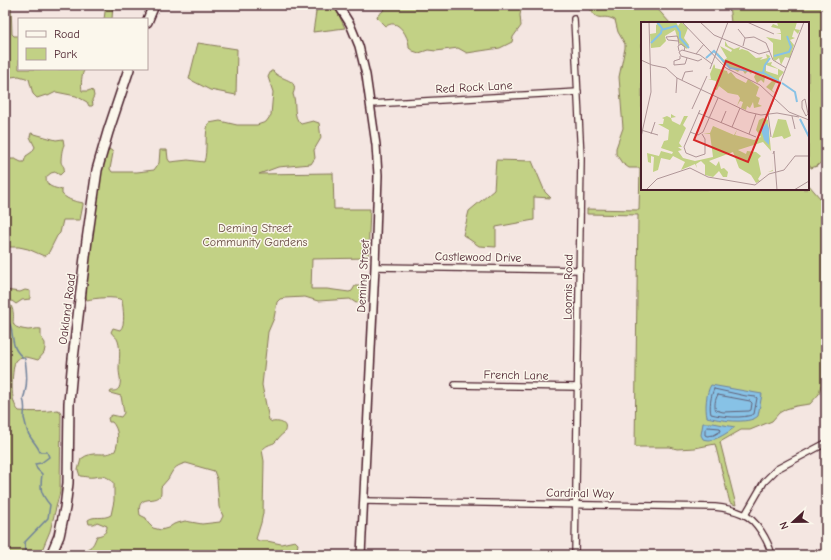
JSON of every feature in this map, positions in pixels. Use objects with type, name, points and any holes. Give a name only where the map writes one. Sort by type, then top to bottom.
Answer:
[{"type":"main road","points":[[148,20],[154,5]]},
{"type":"main road","name":"Oakland Road","points":[[51,555],[59,536],[65,511],[68,483],[69,403],[72,365],[96,176],[108,132],[129,70]]},
{"type":"street","name":"Deming Street","points":[[340,6],[350,24],[359,46],[366,74],[376,145],[378,175],[361,555]]},
{"type":"street","name":"Loomis Road","points":[[574,19],[581,158],[575,555]]},
{"type":"street","name":"Red Rock Lane","points":[[371,104],[578,92]]},
{"type":"street","name":"Castlewood Drive","points":[[375,267],[580,270]]},
{"type":"street","name":"French Lane","points":[[454,385],[578,387]]},
{"type":"street","points":[[772,555],[763,535],[745,514],[764,482],[777,469],[826,443]]},
{"type":"street","name":"Cardinal Way","points":[[364,501],[715,507],[745,514]]},
{"type":"green space","points":[[5,5],[11,5],[12,34],[14,36],[18,36],[18,70],[84,70],[81,83],[82,91],[93,91],[93,105],[89,106],[87,102],[76,96],[56,92],[48,96],[46,95],[37,98],[33,94],[29,79],[19,76],[11,77],[5,88]]},
{"type":"green space","points":[[106,5],[113,5],[112,18],[104,18]]},
{"type":"green space","points":[[317,5],[334,5],[345,28],[313,32]]},
{"type":"green space","points":[[385,5],[522,5],[520,15],[521,26],[513,37],[512,42],[500,48],[467,53],[458,48],[436,51],[428,50],[419,53],[409,48],[407,38],[400,27],[393,24],[385,26],[378,19],[377,16],[383,11]]},
{"type":"green space","points":[[586,5],[654,5],[669,22],[641,22],[641,190],[809,190],[809,185],[826,205],[826,382],[821,385],[819,394],[810,404],[786,409],[779,413],[772,421],[750,430],[741,430],[720,442],[736,505],[730,503],[715,444],[695,448],[677,449],[670,447],[635,447],[638,215],[587,214],[587,209],[639,210],[640,168],[629,168],[622,163],[616,154],[616,148],[623,128],[619,77],[625,44],[618,32],[615,20],[606,17],[598,17]]},
{"type":"green space","points":[[729,5],[826,5],[826,158],[817,166],[811,168],[809,165],[809,22],[731,22]]},
{"type":"green space","points":[[198,43],[237,49],[236,95],[210,90],[189,79]]},
{"type":"green space","name":"Deming Street Community Gardens","points":[[271,71],[273,71],[292,82],[294,85],[293,94],[298,121],[301,124],[313,121],[319,123],[321,138],[314,150],[315,158],[311,164],[278,167],[259,174],[333,173],[334,209],[370,209],[368,258],[312,259],[311,289],[327,289],[349,292],[352,291],[355,286],[362,286],[364,301],[356,303],[350,299],[318,301],[305,297],[280,299],[277,302],[274,318],[268,332],[262,385],[269,420],[272,422],[283,423],[285,425],[285,430],[274,443],[262,450],[264,461],[263,513],[256,539],[259,541],[281,544],[295,541],[298,544],[296,555],[105,555],[102,551],[95,551],[89,554],[87,549],[92,545],[97,536],[105,532],[107,526],[97,522],[94,524],[89,524],[88,520],[111,515],[114,501],[114,484],[110,479],[105,477],[80,476],[78,470],[81,459],[86,456],[106,454],[115,451],[118,440],[117,432],[112,422],[109,422],[108,418],[112,415],[121,417],[124,413],[121,396],[110,393],[111,391],[115,391],[119,388],[120,383],[119,345],[111,332],[113,328],[120,330],[122,328],[124,316],[122,300],[100,298],[87,300],[85,294],[98,172],[107,150],[109,149],[113,153],[110,169],[112,172],[154,170],[159,163],[160,150],[167,150],[168,159],[170,162],[188,160],[204,162],[209,123],[220,121],[237,125],[257,125],[266,122],[271,115],[273,92],[268,77]],"holes":[[[186,463],[214,471],[217,479],[219,507],[223,516],[220,522],[202,524],[185,521],[161,530],[153,528],[148,523],[146,518],[140,515],[139,508],[141,503],[159,497],[161,487],[174,469],[179,466]]]},
{"type":"green space","points":[[31,133],[56,140],[63,139],[64,145],[61,162],[64,167],[64,171],[60,175],[55,172],[51,173],[46,177],[46,181],[49,185],[62,190],[62,194],[67,198],[83,203],[80,220],[63,220],[60,233],[48,254],[44,256],[28,249],[19,247],[5,247],[5,159],[15,159],[24,162],[26,156],[32,152],[35,147],[30,137]]},
{"type":"green space","points":[[496,160],[532,161],[545,192],[551,198],[534,197],[534,220],[496,227],[496,247],[479,246],[463,235],[469,211],[494,190]]},
{"type":"green space","points":[[5,290],[20,292],[25,290],[30,291],[30,299],[22,300],[16,304],[12,301],[9,302],[13,313],[13,323],[16,327],[21,329],[41,329],[41,337],[45,343],[44,353],[38,360],[23,357],[15,361],[12,387],[16,407],[19,411],[38,412],[57,410],[60,411],[61,415],[60,492],[50,531],[40,555],[5,555]]},
{"type":"water","points":[[711,385],[762,394],[758,416],[754,419],[741,421],[707,417],[706,401]]},
{"type":"water","points":[[703,423],[713,423],[735,427],[716,439],[707,440],[703,439],[701,435]]},
{"type":"waterway","points":[[5,316],[9,322],[16,349],[25,359],[27,379],[23,399],[25,406],[24,418],[27,430],[29,436],[40,452],[47,452],[49,457],[41,463],[35,464],[37,469],[42,474],[41,487],[44,497],[50,505],[48,518],[24,543],[26,550],[25,555]]}]
